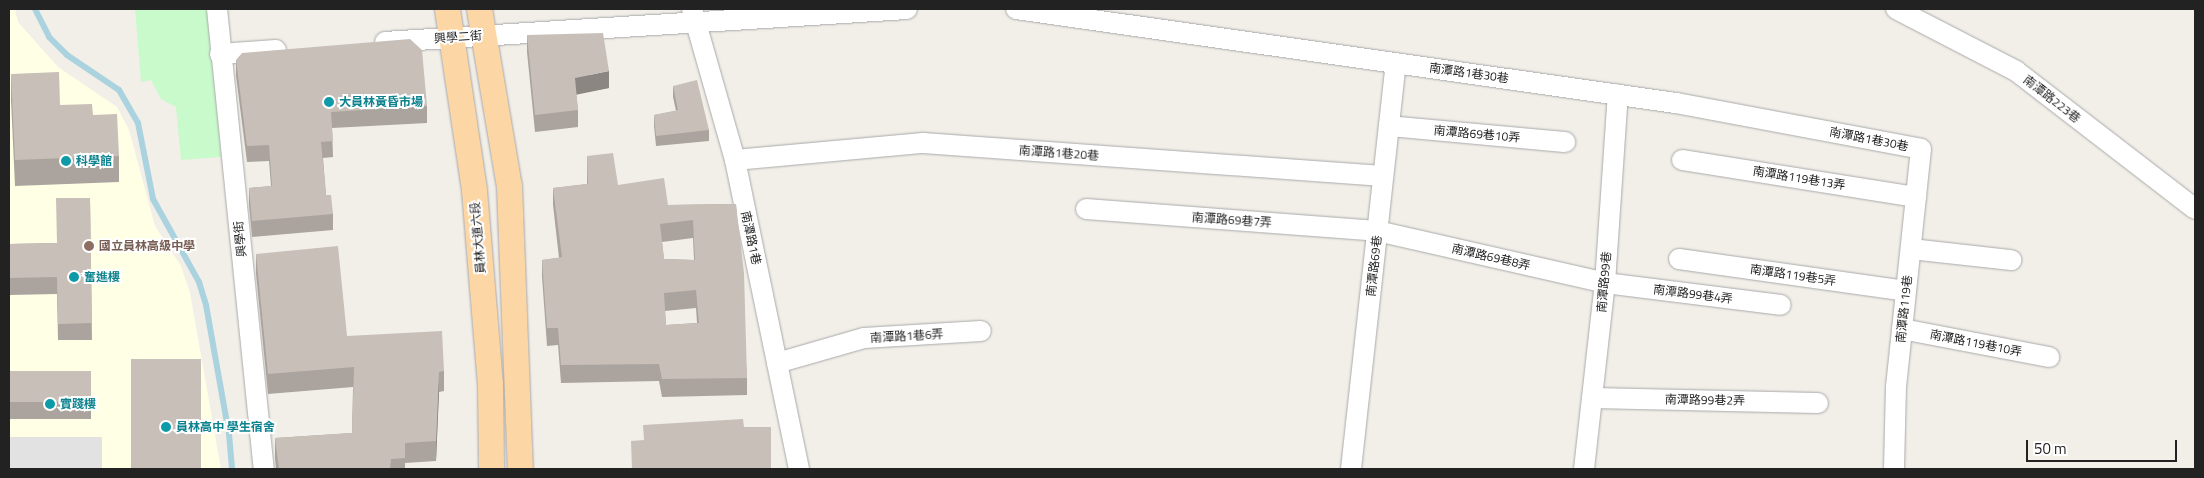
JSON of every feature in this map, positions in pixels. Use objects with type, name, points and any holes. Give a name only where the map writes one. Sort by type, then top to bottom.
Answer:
[{"type":"main road","name":"員林大道六段","points":[[447,9],[474,190],[490,383],[491,469]]},
{"type":"main road","points":[[479,9],[509,186],[520,469]]},
{"type":"street","name":"興學街","points":[[217,9],[220,54],[264,469]]},
{"type":"street","points":[[694,14],[907,9]]},
{"type":"street","name":"南潭路1巷30巷","points":[[1016,9],[1618,94],[1921,149]]},
{"type":"street","name":"南潭路223巷","points":[[1896,9],[2016,71],[2195,209]]},
{"type":"street","name":"興學二街","points":[[364,44],[484,35],[694,14]]},
{"type":"street","name":"南潭路1巷","points":[[694,14],[735,160],[799,469]]},
{"type":"street","points":[[220,54],[297,49]]},
{"type":"street","name":"南潭路69巷","points":[[1351,469],[1396,63]]},
{"type":"street","name":"南潭路99巷","points":[[1584,469],[1605,283],[1618,94]]},
{"type":"street","name":"南潭路69巷10弄","points":[[1389,126],[1565,142]]},
{"type":"street","name":"南潭路1巷20巷","points":[[735,160],[923,143],[1383,176]]},
{"type":"street","name":"南潭路119巷","points":[[1894,469],[1896,386],[1921,149]]},
{"type":"street","name":"南潭路119巷13弄","points":[[1682,160],[1916,197]]},
{"type":"street","name":"南潭路69巷7弄","points":[[1086,209],[1377,231]]},
{"type":"street","name":"南潭路69巷8弄","points":[[1377,231],[1605,283]]},
{"type":"street","points":[[1911,249],[2011,260]]},
{"type":"street","name":"南潭路119巷5弄","points":[[1679,259],[1906,291]]},
{"type":"street","name":"南潭路99巷4弄","points":[[1605,283],[1781,305]]},
{"type":"street","name":"南潭路119巷10弄","points":[[1902,329],[2049,357]]},
{"type":"street","name":"南潭路1巷6弄","points":[[777,363],[864,338],[981,331]]},
{"type":"street","name":"南潭路99巷2弄","points":[[1592,398],[1818,403]]},
{"type":"shaded area","name":"國立員林高級中學","points":[[9,9],[15,9],[18,22],[58,67],[117,107],[129,130],[155,226],[181,266],[190,293],[221,469],[9,469]]},
{"type":"shaded area","points":[[9,437],[102,437],[102,469],[9,469]]},
{"type":"green space","points":[[135,9],[210,9],[221,157],[181,160],[176,107],[161,99],[151,80],[141,82]]},
{"type":"building","points":[[603,33],[609,71],[575,78],[578,110],[535,115],[527,35]]},
{"type":"building","name":"大員林黃昏市場","points":[[410,39],[422,50],[427,106],[331,112],[333,141],[321,142],[326,195],[331,195],[333,214],[252,221],[249,188],[272,186],[269,145],[247,146],[236,60],[242,53]]},
{"type":"building","points":[[59,72],[60,105],[92,104],[93,115],[117,114],[119,156],[15,160],[11,74]]},
{"type":"building","points":[[697,80],[709,130],[656,136],[654,115],[678,110],[673,86]]},
{"type":"building","points":[[613,153],[618,185],[664,178],[668,205],[736,204],[744,273],[747,378],[662,379],[659,364],[561,365],[558,328],[547,328],[542,260],[562,257],[553,188],[588,184],[587,156]],"holes":[[[693,220],[695,260],[664,259],[660,224]],[[696,290],[699,323],[666,325],[664,293]]]},
{"type":"building","name":"奮進樓","points":[[56,198],[90,198],[92,323],[58,324],[57,277],[9,278],[9,244],[57,243]]},
{"type":"building","points":[[338,246],[347,336],[442,331],[444,371],[439,372],[436,441],[405,443],[405,458],[391,459],[390,469],[279,469],[275,438],[352,433],[354,367],[268,374],[256,254]]},
{"type":"building","name":"員林高中 學生宿舍","points":[[131,359],[201,359],[201,469],[131,469]]},
{"type":"building","points":[[9,371],[91,371],[91,402],[9,402]]},
{"type":"building","points":[[743,419],[744,427],[771,427],[771,469],[632,469],[631,441],[644,440],[643,425]]},
{"type":"waterway","points":[[35,9],[49,37],[67,55],[119,90],[138,123],[153,199],[199,282],[206,305],[229,434],[232,469]]},
{"type":"place","name":"大員林黃昏市場","points":[[329,102]]},
{"type":"place","name":"科學館","points":[[66,161]]},
{"type":"place","name":"國立員林高級中學","points":[[89,246]]},
{"type":"place","name":"奮進樓","points":[[74,277]]},
{"type":"place","name":"實踐樓","points":[[50,404]]},
{"type":"place","name":"員林高中 學生宿舍","points":[[166,427]]}]
